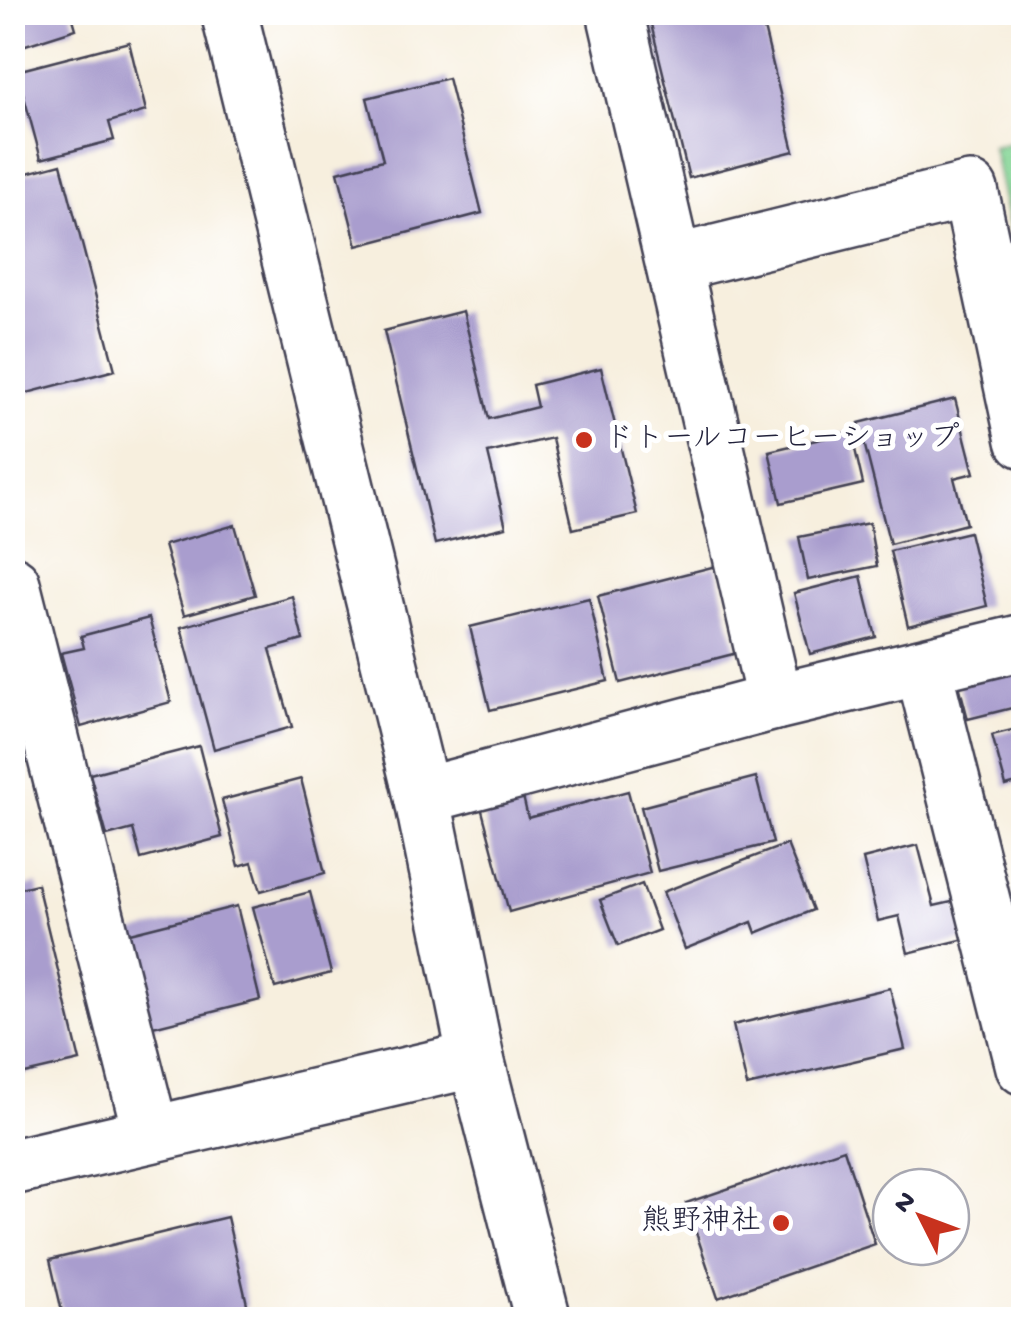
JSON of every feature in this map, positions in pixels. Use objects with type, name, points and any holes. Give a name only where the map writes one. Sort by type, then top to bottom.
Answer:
[{"type":"street","points":[[228,12],[422,796],[476,1058],[543,1320]]},
{"type":"street","points":[[615,12],[775,702]]},
{"type":"street","points":[[675,262],[970,190],[1024,440]]},
{"type":"street","points":[[12,584],[151,1134]]},
{"type":"street","points":[[422,796],[775,702],[1024,642]]},
{"type":"street","points":[[922,667],[1006,921],[1024,1067]]},
{"type":"street","points":[[12,1167],[476,1058]]},
{"type":"green space","points":[[1024,141],[1023,289],[993,147]]},
{"type":"building","points":[[12,12],[71,12],[76,29],[16,48]]},
{"type":"building","points":[[648,12],[760,12],[794,151],[689,178]]},
{"type":"building","points":[[129,42],[146,111],[109,122],[114,140],[41,159],[17,71]]},
{"type":"building","points":[[448,78],[482,213],[357,246],[338,172],[383,160],[367,98]]},
{"type":"building","points":[[61,164],[115,370],[12,397],[12,177]]},
{"type":"building","points":[[463,311],[489,419],[537,407],[532,385],[601,368],[637,514],[573,529],[552,438],[488,453],[506,527],[435,544],[384,331]]},
{"type":"building","points":[[955,399],[974,473],[954,478],[966,524],[890,544],[859,423]]},
{"type":"building","points":[[851,432],[863,484],[781,503],[769,451]]},
{"type":"building","points":[[869,523],[877,566],[808,580],[799,537]]},
{"type":"building","points":[[235,525],[255,595],[184,615],[164,545]]},
{"type":"building","points":[[969,532],[987,606],[908,626],[890,551]]},
{"type":"building","points":[[716,566],[737,653],[620,683],[598,596]]},
{"type":"building","points":[[861,576],[876,637],[810,654],[794,593]]},
{"type":"building","points":[[292,596],[303,640],[270,649],[292,727],[214,749],[181,627]]},
{"type":"building","points":[[589,598],[608,681],[490,710],[470,627]]},
{"type":"building","points":[[149,618],[171,702],[81,727],[61,653],[84,648],[81,636]]},
{"type":"building","points":[[1024,656],[1024,705],[968,719],[956,673]]},
{"type":"building","points":[[1024,727],[1024,781],[1006,786],[992,735]]},
{"type":"building","points":[[199,746],[222,837],[141,859],[133,829],[107,836],[90,774]]},
{"type":"building","points":[[756,777],[773,843],[658,871],[641,807]]},
{"type":"building","points":[[301,779],[325,873],[261,891],[252,862],[239,866],[222,800]]},
{"type":"building","points":[[628,791],[650,873],[509,912],[480,803],[522,792],[528,818]]},
{"type":"building","points":[[787,844],[813,910],[756,933],[752,922],[685,949],[663,892]]},
{"type":"building","points":[[918,845],[934,906],[956,901],[965,939],[908,953],[899,916],[878,921],[863,859]]},
{"type":"building","points":[[37,884],[80,1061],[12,1077],[12,890]]},
{"type":"building","points":[[642,884],[659,930],[618,946],[600,900]]},
{"type":"building","points":[[310,892],[331,973],[275,988],[253,907]]},
{"type":"building","points":[[237,906],[260,1000],[145,1029],[122,935]]},
{"type":"building","points":[[890,988],[905,1049],[747,1086],[733,1025]]},
{"type":"building","name":"熊野神社","points":[[844,1149],[871,1232],[871,1245],[718,1298],[686,1203]]},
{"type":"building","points":[[227,1217],[247,1304],[233,1320],[64,1320],[50,1260]]},
{"type":"place","name":"ドトールコーヒーショップ","points":[[584,440]]},
{"type":"place","name":"熊野神社","points":[[781,1223]]}]
